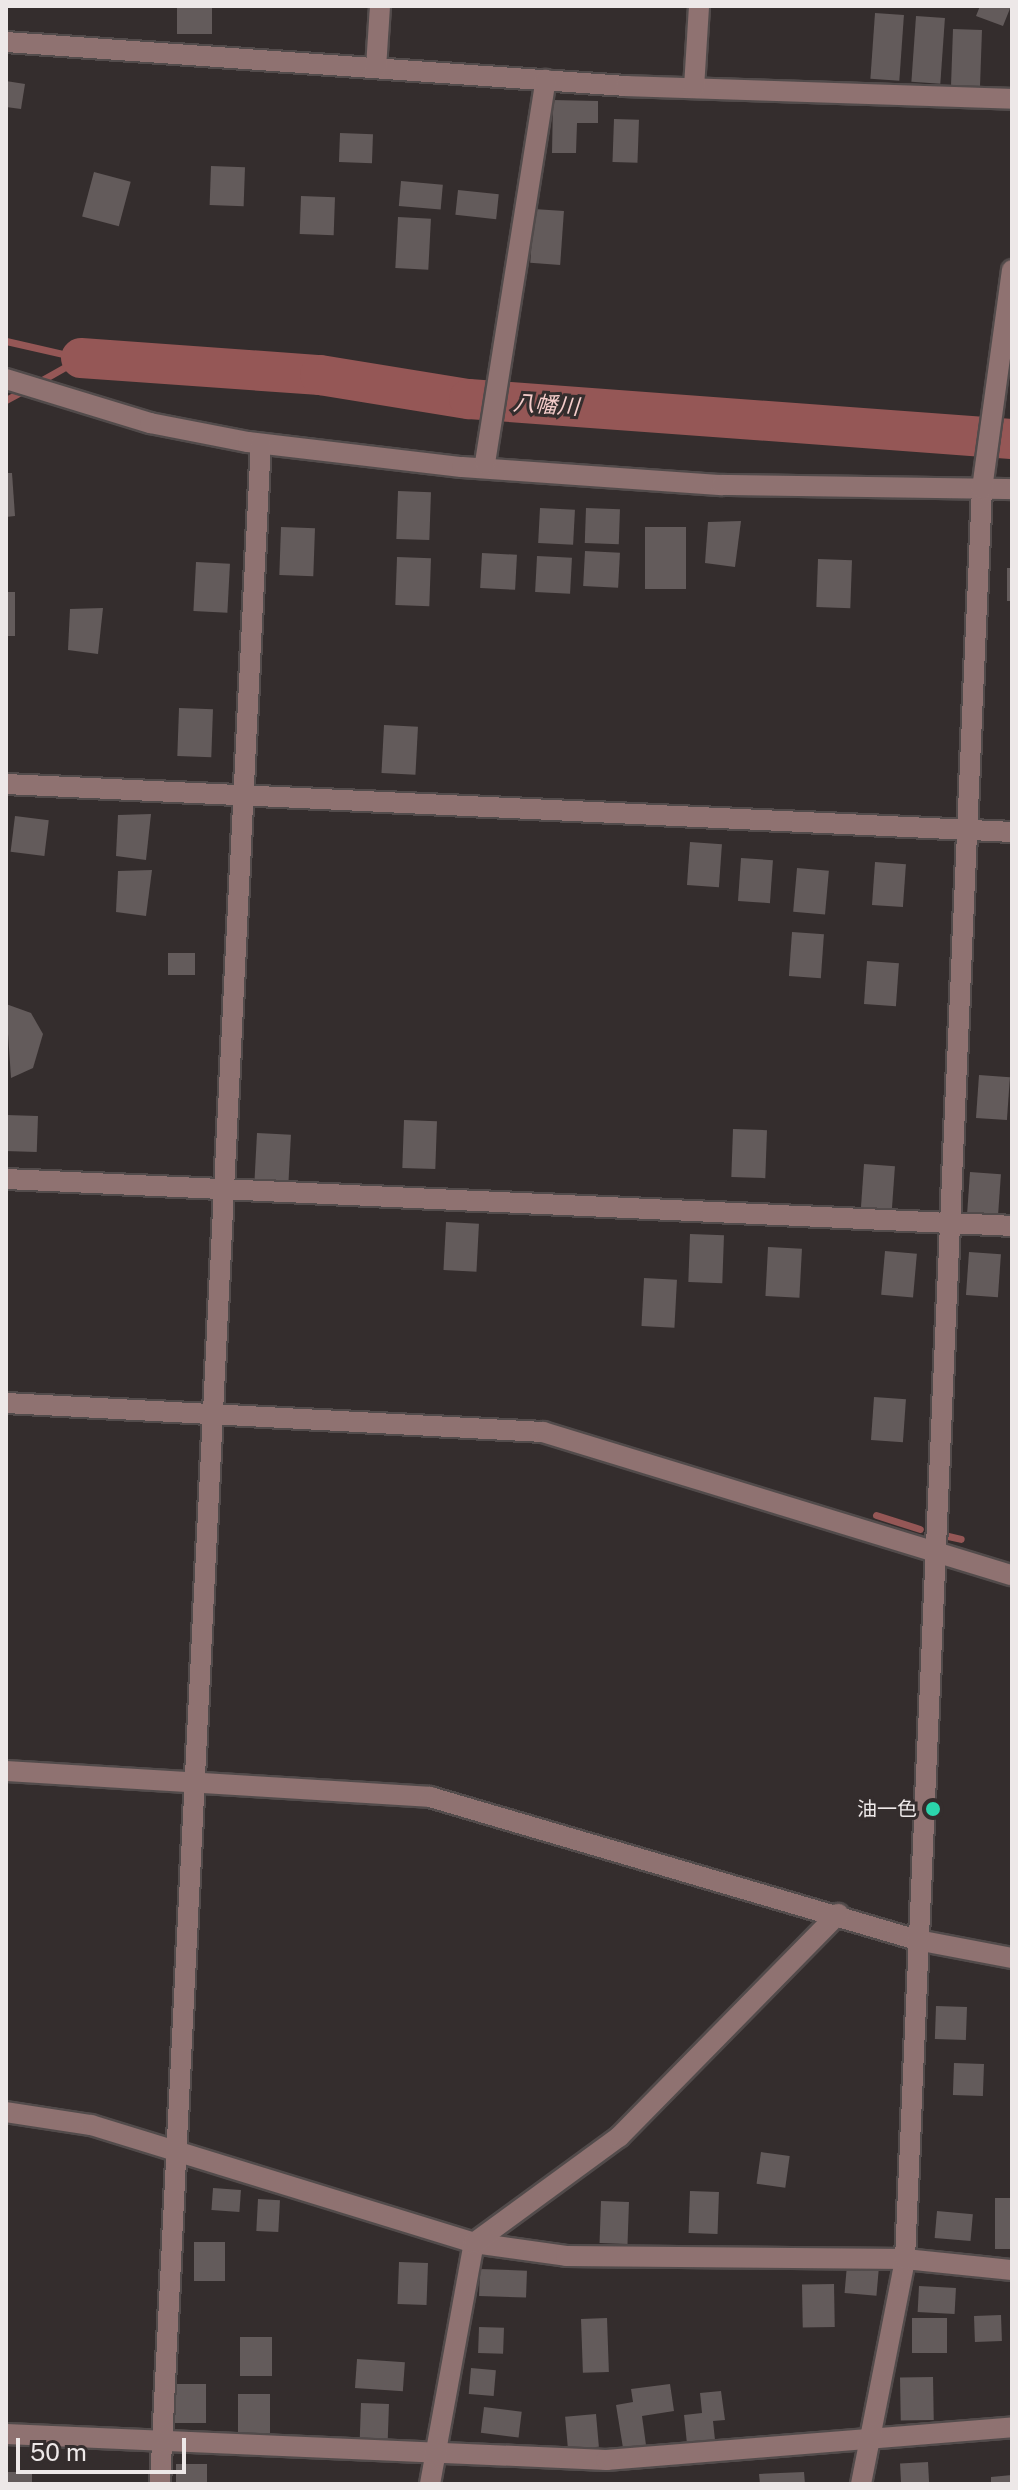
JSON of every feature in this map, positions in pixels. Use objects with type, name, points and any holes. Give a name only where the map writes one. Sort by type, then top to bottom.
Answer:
[{"type":"street","points":[[376,68],[380,6]]},
{"type":"street","points":[[694,88],[699,6]]},
{"type":"street","points":[[6,42],[546,80],[1012,99]]},
{"type":"street","points":[[485,463],[496,371],[546,80]]},
{"type":"street","points":[[861,2484],[905,2259],[982,489],[989,460],[1012,270]]},
{"type":"street","points":[[14,382],[150,423],[261,444],[722,485],[1012,489]]},
{"type":"street","points":[[160,2484],[261,444]]},
{"type":"street","points":[[6,784],[1012,832]]},
{"type":"street","points":[[6,1179],[1012,1226]]},
{"type":"street","points":[[6,1403],[570,1437],[1012,1575]]},
{"type":"street","points":[[6,1771],[195,1780],[430,1797],[838,1914],[917,1940],[1012,1958]]},
{"type":"street","points":[[430,2484],[474,2243],[619,2137],[838,1914]]},
{"type":"street","points":[[6,2112],[91,2125],[474,2243],[566,2256],[905,2259],[1012,2270]]},
{"type":"street","points":[[6,2434],[435,2455],[606,2460],[1012,2427]]},
{"type":"building","points":[[177,6],[212,6],[212,34],[177,34]]},
{"type":"building","points":[[980,6],[1011,6],[1003,26],[976,16]]},
{"type":"building","points":[[875,13],[904,15],[899,81],[870,79]]},
{"type":"building","points":[[916,16],[945,18],[940,84],[911,82]]},
{"type":"building","points":[[953,29],[982,30],[980,87],[951,86]]},
{"type":"building","points":[[6,81],[25,84],[21,109],[6,107]]},
{"type":"building","points":[[553,100],[598,101],[598,123],[577,123],[576,153],[552,153]]},
{"type":"building","points":[[614,119],[639,120],[637,163],[612,162]]},
{"type":"building","points":[[340,133],[373,134],[372,163],[339,162]]},
{"type":"building","points":[[211,166],[245,167],[244,206],[210,205]]},
{"type":"building","points":[[94,172],[131,182],[119,226],[82,216]]},
{"type":"building","points":[[401,181],[443,185],[441,210],[399,206]]},
{"type":"building","points":[[458,190],[499,194],[496,219],[455,215]]},
{"type":"building","points":[[301,196],[335,197],[334,235],[300,234]]},
{"type":"building","points":[[534,209],[564,211],[560,265],[530,263]]},
{"type":"building","points":[[398,217],[431,219],[428,270],[395,268]]},
{"type":"building","points":[[6,473],[12,473],[15,516],[6,517]]},
{"type":"building","points":[[398,491],[431,492],[429,540],[396,539]]},
{"type":"building","points":[[540,508],[575,510],[573,545],[538,543]]},
{"type":"building","points":[[586,508],[620,509],[619,544],[585,543]]},
{"type":"building","points":[[741,521],[735,567],[705,563],[708,522]]},
{"type":"building","points":[[281,527],[315,528],[313,576],[279,575]]},
{"type":"building","points":[[645,527],[686,527],[686,589],[645,589]]},
{"type":"building","points":[[585,551],[620,553],[618,588],[583,586]]},
{"type":"building","points":[[482,553],[517,555],[515,590],[480,588]]},
{"type":"building","points":[[537,556],[572,558],[570,594],[535,592]]},
{"type":"building","points":[[397,557],[431,558],[429,606],[395,605]]},
{"type":"building","points":[[818,559],[852,560],[850,608],[816,607]]},
{"type":"building","points":[[196,562],[230,564],[227,613],[193,611]]},
{"type":"building","points":[[1007,568],[1012,568],[1012,601],[1007,601]]},
{"type":"building","points":[[6,592],[15,592],[15,636],[6,636]]},
{"type":"building","points":[[103,608],[98,654],[68,650],[70,609]]},
{"type":"building","points":[[179,708],[213,709],[211,757],[177,756]]},
{"type":"building","points":[[384,725],[418,727],[415,775],[381,773]]},
{"type":"building","points":[[151,814],[146,860],[116,856],[118,815]]},
{"type":"building","points":[[15,816],[49,820],[44,856],[11,852]]},
{"type":"building","points":[[690,842],[722,844],[719,887],[687,885]]},
{"type":"building","points":[[741,858],[773,860],[770,903],[738,901]]},
{"type":"building","points":[[875,862],[906,864],[903,907],[872,905]]},
{"type":"building","points":[[797,868],[829,871],[825,915],[793,912]]},
{"type":"building","points":[[152,870],[146,916],[116,912],[118,871]]},
{"type":"building","points":[[792,932],[824,934],[821,978],[789,976]]},
{"type":"building","points":[[168,953],[195,953],[195,975],[168,975]]},
{"type":"building","points":[[867,961],[899,963],[896,1006],[864,1004]]},
{"type":"building","points":[[6,1004],[31,1013],[43,1034],[33,1068],[11,1078]]},
{"type":"building","points":[[979,1075],[1010,1077],[1007,1120],[976,1118]]},
{"type":"building","points":[[6,1115],[38,1116],[37,1152],[6,1151]]},
{"type":"building","points":[[404,1120],[437,1121],[435,1169],[402,1168]]},
{"type":"building","points":[[733,1129],[767,1130],[765,1178],[731,1177]]},
{"type":"building","points":[[257,1133],[291,1135],[288,1184],[254,1182]]},
{"type":"building","points":[[864,1164],[895,1166],[892,1209],[861,1207]]},
{"type":"building","points":[[970,1172],[1001,1174],[998,1217],[967,1215]]},
{"type":"building","points":[[446,1222],[479,1224],[476,1272],[443,1270]]},
{"type":"building","points":[[690,1234],[724,1235],[722,1283],[688,1282]]},
{"type":"building","points":[[768,1247],[802,1249],[799,1298],[765,1296]]},
{"type":"building","points":[[885,1251],[917,1254],[913,1298],[881,1295]]},
{"type":"building","points":[[969,1252],[1001,1254],[998,1297],[966,1295]]},
{"type":"building","points":[[644,1278],[677,1280],[674,1328],[641,1326]]},
{"type":"building","points":[[874,1397],[906,1399],[903,1442],[871,1440]]},
{"type":"building","points":[[936,2006],[967,2007],[966,2040],[935,2039]]},
{"type":"building","points":[[954,2063],[984,2064],[983,2096],[953,2095]]},
{"type":"building","points":[[761,2152],[790,2156],[785,2188],[757,2184]]},
{"type":"building","points":[[213,2188],[241,2190],[239,2212],[211,2210]]},
{"type":"building","points":[[690,2191],[719,2192],[718,2234],[689,2233]]},
{"type":"building","points":[[995,2198],[1012,2198],[1012,2249],[995,2249]]},
{"type":"building","points":[[258,2199],[280,2200],[278,2232],[256,2231]]},
{"type":"building","points":[[601,2201],[629,2202],[628,2244],[600,2243]]},
{"type":"building","points":[[937,2211],[973,2214],[971,2241],[935,2238]]},
{"type":"building","points":[[194,2242],[225,2242],[225,2281],[194,2281]]},
{"type":"building","points":[[399,2262],[428,2263],[427,2305],[398,2304]]},
{"type":"building","points":[[847,2265],[879,2268],[876,2296],[845,2293]]},
{"type":"building","points":[[480,2269],[527,2271],[526,2298],[479,2296]]},
{"type":"building","points":[[834,2284],[835,2327],[803,2328],[802,2285]]},
{"type":"building","points":[[919,2286],[956,2288],[955,2314],[918,2312]]},
{"type":"building","points":[[1001,2315],[1002,2341],[975,2342],[974,2316]]},
{"type":"building","points":[[607,2318],[609,2372],[583,2373],[581,2319]]},
{"type":"building","points":[[912,2318],[947,2318],[947,2353],[912,2353]]},
{"type":"building","points":[[479,2327],[504,2328],[503,2354],[478,2353]]},
{"type":"building","points":[[240,2337],[272,2337],[272,2376],[240,2376]]},
{"type":"building","points":[[357,2359],[405,2362],[403,2391],[355,2388]]},
{"type":"building","points":[[471,2368],[496,2370],[494,2396],[469,2394]]},
{"type":"building","points":[[933,2377],[934,2420],[901,2421],[900,2378]]},
{"type":"building","points":[[175,2384],[206,2384],[206,2423],[175,2423]]},
{"type":"building","points":[[670,2384],[674,2411],[642,2416],[646,2445],[623,2448],[616,2405],[633,2402],[631,2389]]},
{"type":"building","points":[[721,2391],[725,2420],[713,2421],[715,2440],[687,2444],[684,2415],[702,2413],[700,2393]]},
{"type":"building","points":[[238,2394],[270,2394],[270,2433],[238,2433]]},
{"type":"building","points":[[361,2403],[389,2404],[388,2446],[360,2445]]},
{"type":"building","points":[[484,2407],[522,2412],[519,2437],[481,2433]]},
{"type":"building","points":[[596,2414],[599,2447],[568,2450],[565,2417]]},
{"type":"building","points":[[928,2462],[929,2484],[901,2484],[900,2463]]},
{"type":"building","points":[[176,2464],[207,2464],[207,2484],[176,2484]]},
{"type":"building","points":[[6,2472],[32,2472],[32,2484],[6,2484]]},
{"type":"building","points":[[804,2472],[805,2484],[760,2484],[759,2474]]},
{"type":"building","points":[[1012,2475],[1012,2484],[991,2484],[991,2477]]},
{"type":"waterway","points":[[6,341],[81,358],[35,384]]},
{"type":"waterway","name":"八幡川","points":[[81,358],[320,375],[469,399],[1012,439]]},
{"type":"waterway","points":[[6,400],[24,390]]},
{"type":"waterway","points":[[876,1515],[920,1529]]},
{"type":"waterway","points":[[948,1536],[961,1539]]},
{"type":"place","name":"油一色","points":[[933,1809]]}]
